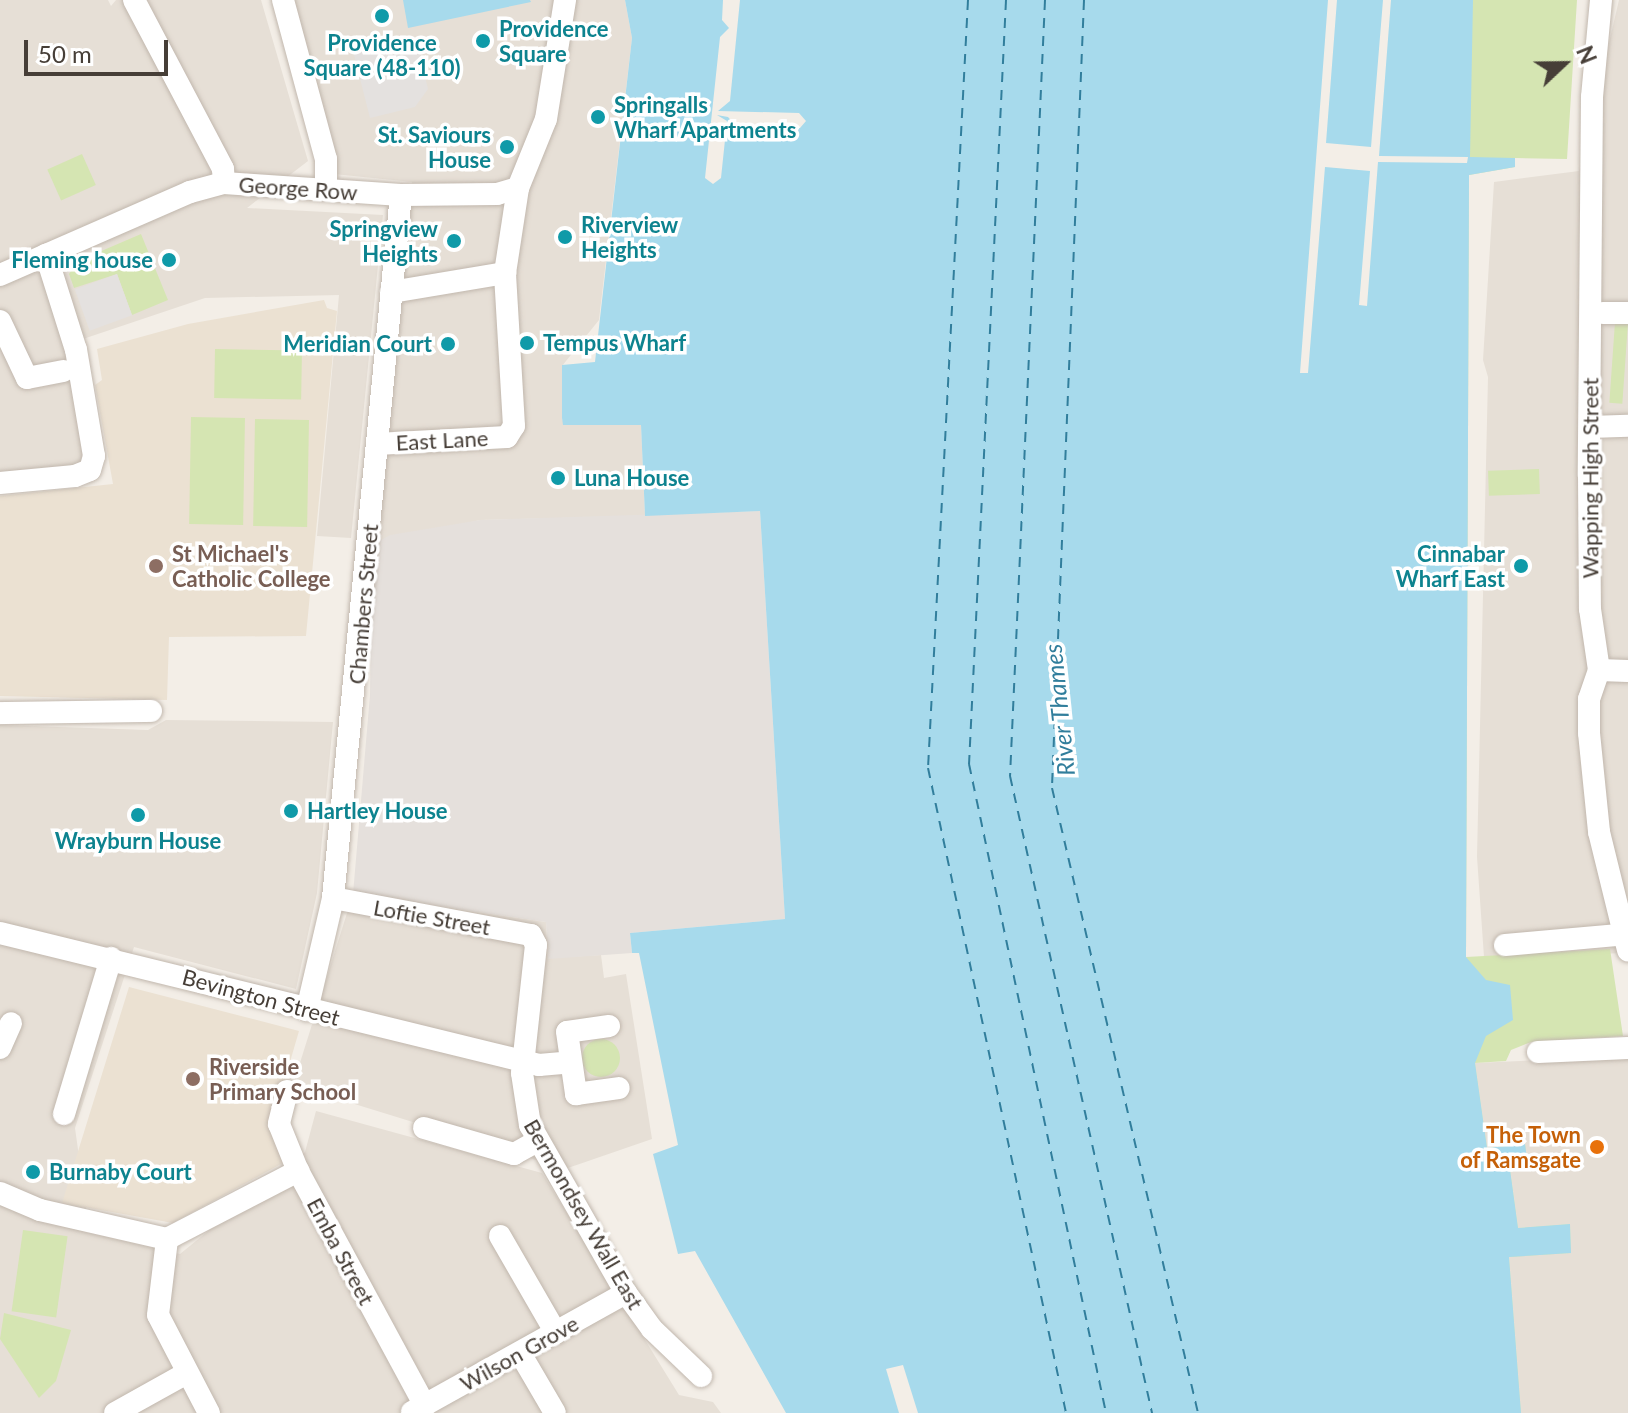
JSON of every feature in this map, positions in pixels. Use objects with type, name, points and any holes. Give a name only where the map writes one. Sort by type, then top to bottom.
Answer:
[{"type":"street","points":[[134,0],[223,169],[224,183]]},
{"type":"street","points":[[283,0],[326,159],[326,189]]},
{"type":"street","points":[[391,292],[505,273],[518,188],[546,119],[565,0]]},
{"type":"street","name":"Wapping High Street","points":[[1601,0],[1592,97],[1590,427],[1590,609],[1599,670],[1589,706],[1589,754],[1599,832],[1620,884],[1627,939]]},
{"type":"street","name":"George Row","points":[[0,275],[190,192],[224,183],[401,195],[497,194],[518,188]]},
{"type":"street","name":"Chambers Street","points":[[307,1010],[333,898],[401,195]]},
{"type":"street","points":[[0,483],[75,476],[90,470],[94,456],[76,350],[46,255]]},
{"type":"street","name":"East Lane","points":[[377,444],[507,437],[514,426],[505,273]]},
{"type":"street","points":[[1603,313],[1628,313]]},
{"type":"street","points":[[0,321],[27,378],[63,371]]},
{"type":"street","points":[[1590,427],[1628,426]]},
{"type":"street","points":[[1599,670],[1628,671]]},
{"type":"street","points":[[0,713],[151,711]]},
{"type":"street","name":"Loftie Street","points":[[333,898],[531,935]]},
{"type":"street","name":"Bevington Street","points":[[0,933],[523,1061],[571,1062]]},
{"type":"street","name":"Bermondsey Wall East","points":[[531,935],[536,945],[523,1061],[525,1108],[537,1141],[626,1293],[652,1329],[701,1376]]},
{"type":"street","points":[[1505,945],[1627,939]]},
{"type":"street","points":[[64,1114],[111,958]]},
{"type":"street","points":[[0,1048],[11,1023]]},
{"type":"street","points":[[609,1026],[567,1032],[576,1094],[619,1088]]},
{"type":"street","points":[[1538,1052],[1628,1048]]},
{"type":"street","name":"Emba Street","points":[[287,1091],[279,1124],[298,1171],[418,1409]]},
{"type":"street","points":[[424,1128],[514,1154],[537,1141]]},
{"type":"street","points":[[0,1193],[40,1210],[167,1239],[298,1171]]},
{"type":"street","points":[[500,1236],[556,1333]]},
{"type":"street","points":[[167,1239],[158,1315],[209,1413]]},
{"type":"street","name":"Wilson Grove","points":[[418,1409],[626,1293]]},
{"type":"street","points":[[520,1353],[555,1413]]},
{"type":"street","points":[[115,1413],[187,1373]]},
{"type":"shaded area","points":[[0,0],[108,0],[111,6],[116,0],[261,0],[308,161],[247,208],[383,215],[351,538],[317,536],[339,295],[205,298],[80,340],[98,477],[0,490]]},
{"type":"shaded area","points":[[294,0],[625,0],[632,38],[599,320],[562,366],[562,418],[564,425],[641,425],[645,516],[480,520],[372,545],[412,182],[334,174]]},
{"type":"shaded area","points":[[1619,0],[1628,0],[1628,953],[1484,957],[1477,857],[1488,377],[1483,360],[1494,182],[1579,171]]},
{"type":"shaded area","points":[[383,40],[387,55],[418,48],[428,89],[415,107],[370,118],[352,47]]},
{"type":"shaded area","points":[[117,274],[132,315],[90,331],[75,289]]},
{"type":"shaded area","name":"St Michael's Catholic College","points":[[324,300],[327,308],[337,311],[306,636],[169,637],[167,700],[0,696],[0,496],[113,484],[95,385],[102,380],[97,349],[188,324]]},
{"type":"shaded area","points":[[760,511],[785,919],[630,933],[632,953],[548,959],[546,922],[353,894],[370,695],[372,545],[390,535],[480,520]]},
{"type":"shaded area","points":[[166,720],[333,722],[317,893],[296,989],[134,947],[75,1128],[87,1214],[85,1232],[180,1254],[305,1152],[316,1111],[542,1173],[679,1395],[713,1402],[721,1413],[0,1413],[0,725],[148,730]]},
{"type":"shaded area","points":[[353,894],[546,922],[548,958],[601,955],[604,978],[626,974],[652,1139],[565,1169],[293,1085]]},
{"type":"shaded area","name":"Riverside Primary School","points":[[129,987],[299,1031],[271,1127],[288,1160],[173,1223],[62,1203]]},
{"type":"shaded area","points":[[1628,1056],[1628,1413],[1521,1413],[1509,1256],[1571,1253],[1570,1224],[1518,1228],[1509,1161],[1525,1144],[1487,1148],[1475,1063]]},
{"type":"green space","points":[[1425,0],[1577,0],[1567,159],[1515,158],[1515,167],[1469,175],[1466,957],[1610,949],[1623,1036],[1531,1042],[1511,1050],[1506,1061],[1475,1063],[1487,1148],[1525,1144],[1527,1159],[1509,1162],[1518,1228],[1570,1224],[1571,1253],[1509,1257],[1521,1413],[1468,1413]]},
{"type":"green space","points":[[82,154],[96,185],[61,201],[47,169]]},
{"type":"green space","points":[[141,234],[168,300],[132,315],[117,274],[74,288],[69,274],[78,261]]},
{"type":"green space","points":[[1615,322],[1628,323],[1622,404],[1609,403]]},
{"type":"green space","points":[[215,349],[302,351],[301,400],[214,398]]},
{"type":"green space","points":[[191,417],[245,418],[243,525],[189,524]]},
{"type":"green space","points":[[255,419],[309,420],[307,527],[253,526]]},
{"type":"green space","points":[[1539,469],[1540,494],[1489,496],[1488,471]]},
{"type":"green space","points":[[601,1039],[615,1044],[620,1058],[615,1072],[601,1077],[587,1072],[582,1058],[587,1044]]},
{"type":"green space","points":[[23,1230],[68,1236],[56,1317],[12,1311]]},
{"type":"green space","points":[[4,1313],[71,1330],[56,1381],[39,1398],[0,1339]]},
{"type":"water","points":[[403,0],[530,0],[531,2],[408,28]]},
{"type":"water","name":"River Thames","points":[[625,0],[1473,0],[1470,157],[1515,158],[1515,167],[1469,175],[1466,957],[1486,980],[1510,985],[1513,1020],[1486,1036],[1475,1063],[1487,1148],[1525,1144],[1527,1159],[1509,1162],[1518,1228],[1570,1224],[1571,1253],[1509,1257],[1521,1413],[786,1413],[695,1251],[678,1254],[653,1154],[678,1145],[639,953],[632,953],[630,933],[785,919],[760,511],[645,516],[641,425],[563,425],[562,365],[595,362],[632,38]]},
{"type":"pier","points":[[723,0],[740,0],[730,101],[718,111],[799,113],[806,121],[800,128],[736,126],[728,117],[717,115],[727,121],[721,178],[713,184],[705,178],[720,37],[729,28],[722,20]]},
{"type":"pier","points":[[1328,0],[1337,0],[1326,143],[1371,147],[1383,0],[1391,0],[1379,156],[1468,157],[1467,163],[1378,162],[1367,306],[1359,305],[1370,171],[1325,167],[1308,373],[1300,373]]},
{"type":"pier","points":[[903,1365],[918,1413],[899,1413],[886,1369]]},
{"type":"ferry route","points":[[968,0],[928,768],[1066,1413]]},
{"type":"ferry route","points":[[1006,0],[969,764],[1106,1413]]},
{"type":"ferry route","points":[[1045,0],[1010,776],[1152,1413]]},
{"type":"ferry route","points":[[1084,0],[1052,788],[1198,1413]]},
{"type":"place","name":"Providence Square (48-110)","points":[[382,16]]},
{"type":"place","name":"Providence Square","points":[[483,41]]},
{"type":"place","name":"Springalls Wharf Apartments","points":[[598,117]]},
{"type":"place","name":"St. Saviours House","points":[[507,147]]},
{"type":"place","name":"Riverview Heights","points":[[565,237]]},
{"type":"place","name":"Springview Heights","points":[[454,241]]},
{"type":"place","name":"Fleming house","points":[[169,260]]},
{"type":"place","name":"Tempus Wharf","points":[[527,343]]},
{"type":"place","name":"Meridian Court","points":[[448,344]]},
{"type":"place","name":"Luna House","points":[[558,478]]},
{"type":"place","name":"St Michael's Catholic College","points":[[156,566]]},
{"type":"place","name":"Cinnabar Wharf East","points":[[1521,566]]},
{"type":"place","name":"Hartley House","points":[[291,811]]},
{"type":"place","name":"Wrayburn House","points":[[138,815]]},
{"type":"place","name":"Riverside Primary School","points":[[193,1079]]},
{"type":"place","name":"The Town of Ramsgate","points":[[1597,1147]]},
{"type":"place","name":"Burnaby Court","points":[[33,1172]]}]
